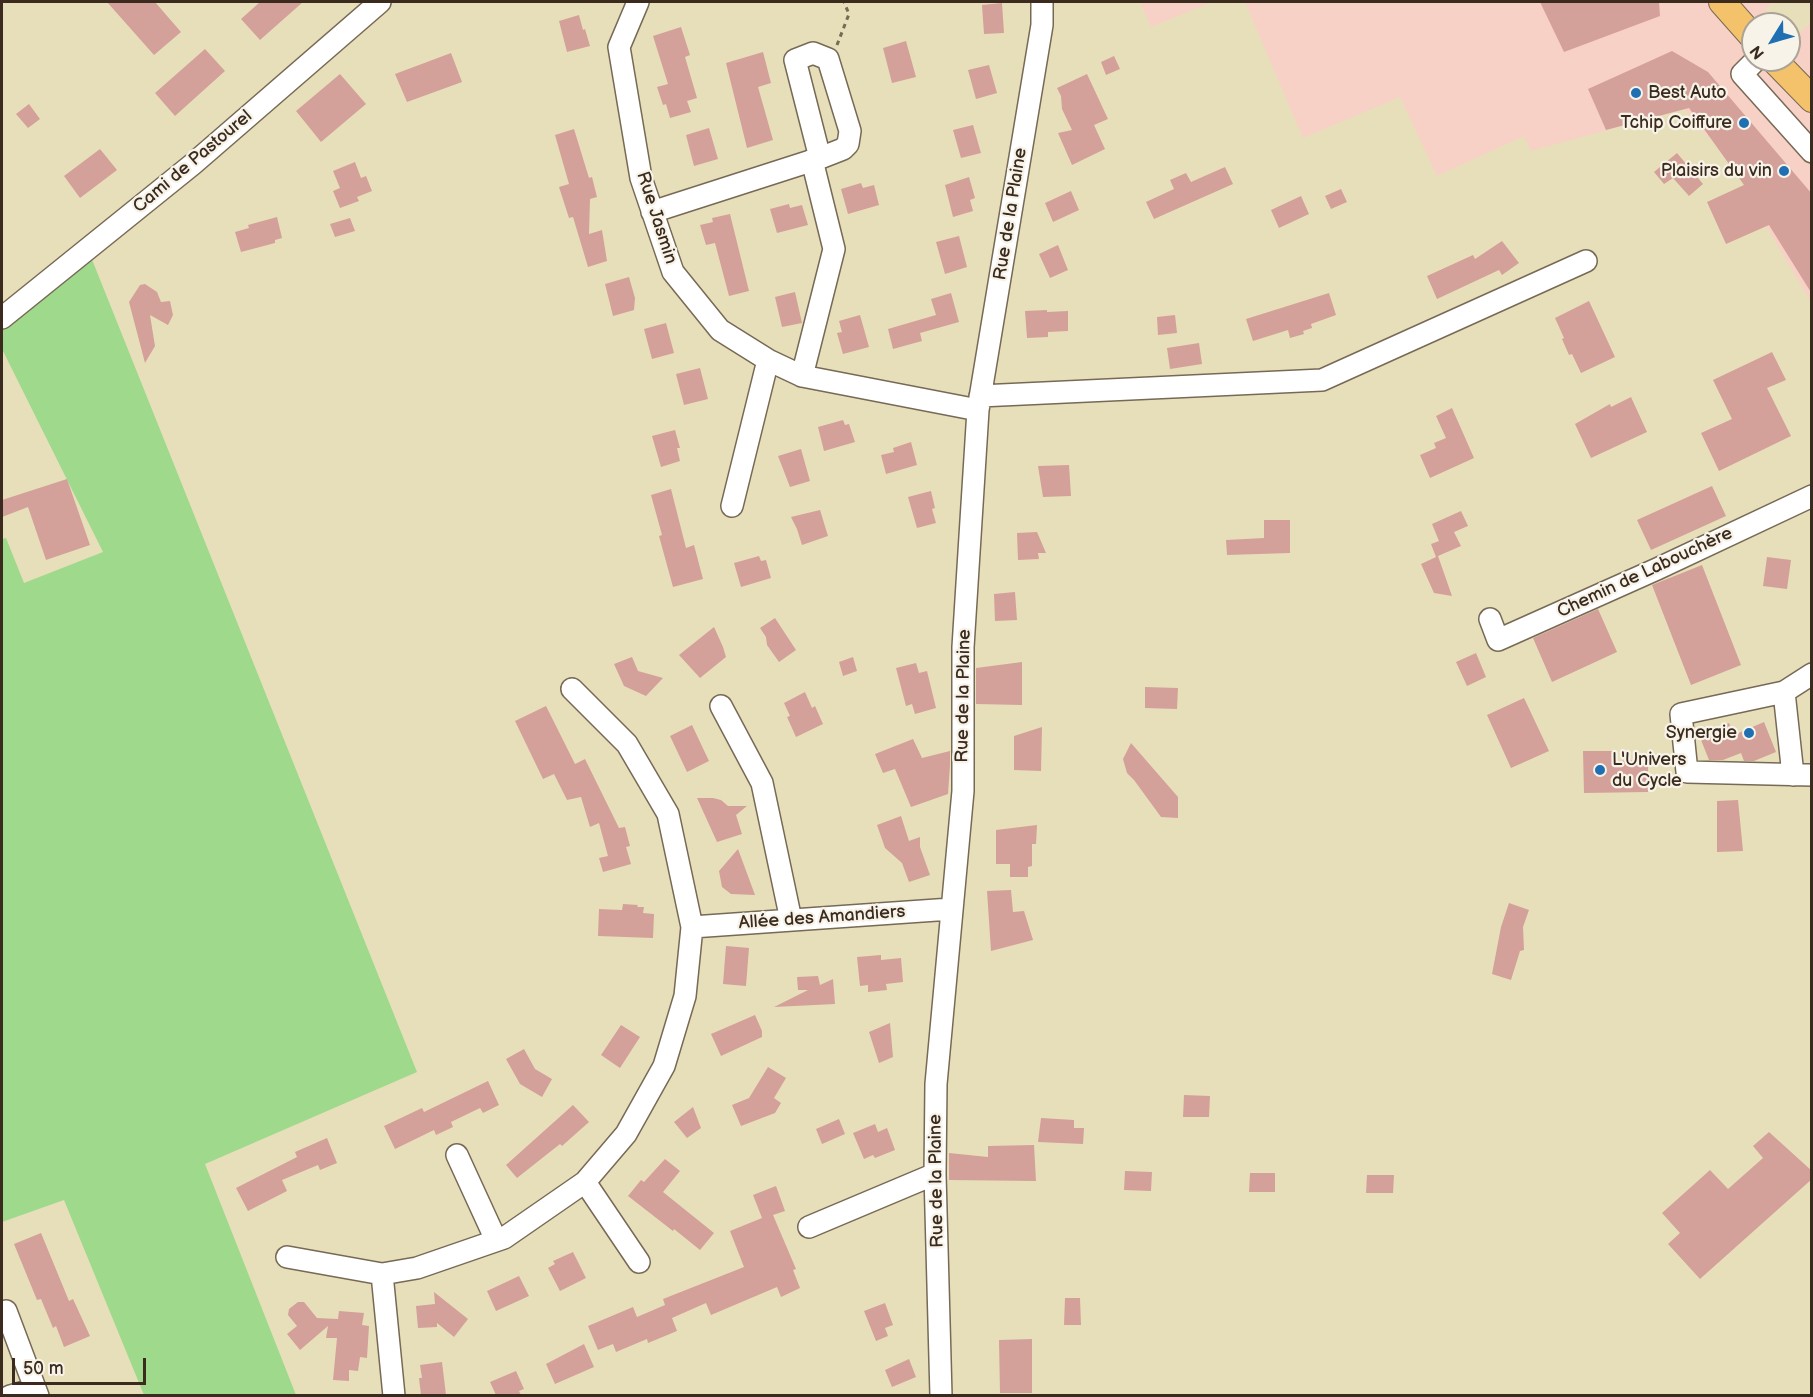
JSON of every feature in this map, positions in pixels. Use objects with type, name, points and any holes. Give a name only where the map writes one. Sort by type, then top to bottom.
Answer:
[{"type":"main road","points":[[1801,66],[1812,78]]},
{"type":"main road","points":[[1786,72],[1812,99]]},
{"type":"street","name":"Cami de Pastourel","points":[[2,318],[193,164],[380,2]]},
{"type":"street","name":"Rue Jasmin","points":[[638,2],[619,47],[640,178],[673,272],[720,330],[768,360],[802,376],[979,403],[1322,380],[1586,261]]},
{"type":"street","name":"Rue de la Plaine","points":[[941,1395],[935,1174],[936,1084],[963,791],[963,646],[979,403],[1042,25],[1042,2]]},
{"type":"street","points":[[652,212],[816,159],[843,149],[848,144],[850,131],[828,59],[813,53],[795,60],[816,159],[834,249],[802,376]]},
{"type":"street","points":[[1744,72],[1742,74],[1812,152]]},
{"type":"street","points":[[732,506],[768,360]]},
{"type":"street","name":"Chemin de Labouchère","points":[[1490,619],[1498,640],[1812,496]]},
{"type":"street","points":[[1784,692],[1802,775],[1687,772],[1681,714],[1784,692],[1812,674]]},
{"type":"street","points":[[286,1257],[382,1274],[417,1268],[504,1238],[585,1182],[626,1134],[664,1066],[685,996],[692,927],[668,814],[627,744],[572,688]]},
{"type":"street","points":[[721,706],[762,783],[791,920]]},
{"type":"street","name":"Allée des Amandiers","points":[[692,927],[951,909]]},
{"type":"street","points":[[457,1155],[496,1240]]},
{"type":"street","points":[[809,1227],[935,1174]]},
{"type":"street","points":[[585,1182],[639,1262]]},
{"type":"street","points":[[382,1274],[394,1395]]},
{"type":"street","points":[[6,1311],[37,1392],[10,1395]]},
{"type":"path","points":[[828,59],[841,39],[849,14],[844,2]]},
{"type":"shaded area","points":[[1140,2],[1212,2],[1151,27]]},
{"type":"shaded area","points":[[1245,2],[1773,2],[1765,9],[1768,12],[1741,12],[1741,72],[1801,72],[1801,31],[1811,23],[1811,302],[1767,228],[1746,180],[1684,109],[1531,151],[1524,136],[1437,176],[1400,97],[1303,138]]},
{"type":"green space","points":[[91,257],[417,1072],[205,1164],[296,1395],[144,1395],[64,1200],[2,1222],[2,539],[6,538],[24,583],[103,552],[2,349],[2,324]]},
{"type":"building","points":[[107,2],[155,2],[181,32],[154,55]]},
{"type":"building","points":[[260,2],[303,2],[260,40],[241,19]]},
{"type":"building","points":[[1540,2],[1659,2],[1660,16],[1564,52]]},
{"type":"building","points":[[1002,3],[1004,33],[984,34],[982,5]]},
{"type":"building","points":[[579,15],[590,46],[567,52],[559,21]]},
{"type":"building","points":[[681,27],[690,55],[685,57],[697,98],[687,101],[691,112],[670,118],[657,87],[668,84],[653,36]]},
{"type":"building","points":[[906,41],[916,77],[892,83],[883,48]]},
{"type":"building","points":[[205,49],[225,71],[175,116],[155,93]]},
{"type":"building","points":[[1672,51],[1708,72],[1812,194],[1812,294],[1769,225],[1726,244],[1707,202],[1744,185],[1689,108],[1606,130],[1588,89]]},
{"type":"building","points":[[763,52],[771,83],[758,87],[773,140],[747,148],[726,63]]},
{"type":"building","points":[[451,53],[462,82],[407,102],[395,74]]},
{"type":"building","points":[[1114,56],[1120,69],[1106,75],[1101,62]]},
{"type":"building","points":[[989,65],[997,93],[976,99],[968,70]]},
{"type":"building","points":[[340,74],[366,104],[321,142],[296,111]]},
{"type":"building","points":[[1087,74],[1108,119],[1094,125],[1105,149],[1072,165],[1058,133],[1072,130],[1062,109],[1061,96],[1057,88]]},
{"type":"building","points":[[29,104],[40,119],[28,128],[16,114]]},
{"type":"building","points":[[973,125],[981,153],[961,158],[953,130]]},
{"type":"building","points":[[709,128],[718,159],[694,166],[686,135]]},
{"type":"building","points":[[574,129],[597,197],[590,199],[589,234],[602,230],[607,261],[588,267],[573,217],[569,218],[559,187],[569,184],[555,135]]},
{"type":"building","points":[[100,149],[117,170],[80,198],[64,176]]},
{"type":"building","points":[[1677,153],[1703,184],[1689,196],[1673,178],[1664,184],[1654,172]]},
{"type":"building","points":[[355,162],[361,178],[366,176],[372,191],[357,197],[359,201],[340,208],[333,191],[340,188],[333,171]]},
{"type":"building","points":[[1225,167],[1233,184],[1154,219],[1146,202],[1174,189],[1170,180],[1186,173],[1191,182]]},
{"type":"building","points":[[969,177],[975,198],[970,200],[973,211],[953,217],[945,185]]},
{"type":"building","points":[[861,183],[863,188],[874,185],[879,205],[848,214],[841,189]]},
{"type":"building","points":[[1341,189],[1347,202],[1331,209],[1325,196]]},
{"type":"building","points":[[1071,191],[1079,210],[1053,222],[1045,203]]},
{"type":"building","points":[[1301,196],[1309,214],[1279,228],[1271,210]]},
{"type":"building","points":[[789,204],[790,208],[802,205],[808,225],[777,233],[770,209]]},
{"type":"building","points":[[730,214],[749,291],[729,296],[715,243],[706,245],[700,225],[713,222],[712,218]]},
{"type":"building","points":[[277,217],[282,238],[275,240],[275,243],[241,252],[235,232],[249,228],[248,225]]},
{"type":"building","points":[[350,218],[355,231],[335,237],[330,224]]},
{"type":"building","points":[[959,236],[967,267],[945,274],[936,242]]},
{"type":"building","points":[[1502,241],[1519,263],[1502,275],[1499,270],[1437,299],[1427,276],[1473,255],[1475,259]]},
{"type":"building","points":[[1058,245],[1068,270],[1050,278],[1039,254]]},
{"type":"building","points":[[629,277],[635,298],[634,310],[613,316],[605,284]]},
{"type":"building","points":[[145,284],[157,292],[161,302],[170,301],[173,315],[168,325],[150,315],[155,346],[145,363],[129,302],[140,285]]},
{"type":"building","points":[[795,292],[802,323],[782,327],[775,297]]},
{"type":"building","points":[[951,293],[959,322],[920,333],[922,341],[893,349],[888,329],[936,315],[931,299]]},
{"type":"building","points":[[1329,293],[1336,315],[1311,324],[1312,328],[1303,331],[1304,334],[1290,338],[1288,330],[1253,341],[1246,319]]},
{"type":"building","points":[[1589,301],[1615,357],[1581,373],[1572,354],[1569,355],[1555,318]]},
{"type":"building","points":[[1047,310],[1047,312],[1068,311],[1068,331],[1048,332],[1048,337],[1027,338],[1025,311]]},
{"type":"building","points":[[860,315],[869,347],[843,354],[837,333],[842,332],[839,321]]},
{"type":"building","points":[[1175,315],[1177,333],[1158,335],[1157,317]]},
{"type":"building","points":[[666,323],[674,353],[652,359],[644,329]]},
{"type":"building","points":[[1199,343],[1202,364],[1170,369],[1167,348]]},
{"type":"building","points":[[1772,352],[1786,380],[1767,388],[1791,436],[1719,471],[1701,433],[1732,419],[1713,380]]},
{"type":"building","points":[[700,368],[708,399],[684,405],[676,374]]},
{"type":"building","points":[[1631,397],[1647,432],[1591,458],[1575,424],[1610,404],[1611,407]]},
{"type":"building","points":[[1452,408],[1474,458],[1430,478],[1420,455],[1436,448],[1434,443],[1446,438],[1436,416]]},
{"type":"building","points":[[843,420],[845,425],[849,424],[855,442],[824,451],[818,427]]},
{"type":"building","points":[[675,430],[680,448],[677,448],[680,461],[661,467],[652,436]]},
{"type":"building","points":[[911,442],[917,465],[886,474],[881,455],[894,452],[893,448]]},
{"type":"building","points":[[801,449],[810,481],[790,487],[778,456]]},
{"type":"building","points":[[1069,465],[1071,496],[1043,497],[1038,466]]},
{"type":"building","points":[[67,479],[90,545],[46,560],[28,507],[2,517],[2,500]]},
{"type":"building","points":[[1712,486],[1726,516],[1651,550],[1637,520]]},
{"type":"building","points":[[671,489],[686,548],[694,545],[703,579],[673,587],[651,495]]},
{"type":"building","points":[[931,491],[936,523],[917,528],[908,497]]},
{"type":"building","points":[[820,510],[828,536],[802,545],[791,517]]},
{"type":"building","points":[[1461,511],[1468,526],[1454,532],[1461,546],[1438,556],[1452,596],[1434,593],[1421,564],[1436,557],[1431,544],[1439,541],[1432,524]]},
{"type":"building","points":[[1264,520],[1290,520],[1290,553],[1227,555],[1226,540],[1264,538]]},
{"type":"building","points":[[1037,532],[1046,553],[1038,553],[1039,559],[1018,560],[1017,533]]},
{"type":"building","points":[[759,556],[761,561],[766,560],[771,578],[741,587],[734,563]]},
{"type":"building","points":[[1767,557],[1791,560],[1787,589],[1763,586]]},
{"type":"building","points":[[1702,565],[1741,665],[1691,685],[1652,585]]},
{"type":"building","points":[[1015,592],[1017,620],[995,621],[994,594]]},
{"type":"building","points":[[1598,609],[1617,652],[1552,682],[1533,638]]},
{"type":"building","points":[[775,618],[796,650],[779,662],[767,645],[766,637],[760,628]]},
{"type":"building","points":[[714,627],[726,657],[700,678],[679,655]]},
{"type":"building","points":[[1476,653],[1486,677],[1467,686],[1456,662]]},
{"type":"building","points":[[632,657],[638,671],[663,678],[646,696],[624,686],[614,664]]},
{"type":"building","points":[[853,657],[857,671],[843,676],[839,662]]},
{"type":"building","points":[[1022,662],[1022,705],[976,704],[976,668]]},
{"type":"building","points":[[916,663],[919,673],[927,671],[936,708],[915,714],[912,704],[906,706],[896,668]]},
{"type":"building","points":[[1145,687],[1178,688],[1177,709],[1145,708]]},
{"type":"building","points":[[805,692],[812,708],[815,706],[823,724],[796,737],[787,717],[790,716],[784,703]]},
{"type":"building","points":[[1524,698],[1549,751],[1511,768],[1487,715]]},
{"type":"building","points":[[546,706],[575,764],[585,759],[619,828],[625,827],[630,846],[626,847],[631,864],[603,872],[599,858],[608,856],[599,823],[590,827],[581,797],[567,800],[554,774],[543,779],[515,721]]},
{"type":"building","points":[[1764,722],[1776,752],[1754,761],[1744,761],[1741,753],[1723,760],[1709,760],[1699,735],[1729,723],[1734,735]]},
{"type":"building","points":[[692,725],[709,761],[687,772],[670,736]]},
{"type":"building","points":[[1042,727],[1041,771],[1014,770],[1014,736]]},
{"type":"building","points":[[913,739],[922,758],[950,751],[950,765],[948,794],[911,807],[895,769],[883,773],[875,754]]},
{"type":"building","points":[[1131,743],[1178,797],[1178,818],[1161,817],[1127,773],[1123,759]]},
{"type":"building","points":[[1583,751],[1614,751],[1614,761],[1648,760],[1648,792],[1584,793]]},
{"type":"building","points":[[697,798],[721,800],[728,806],[747,806],[736,815],[742,834],[717,842]]},
{"type":"building","points":[[1738,800],[1743,851],[1717,852],[1717,801]]},
{"type":"building","points":[[901,816],[909,841],[920,837],[920,847],[930,875],[909,882],[902,863],[885,848],[877,825]]},
{"type":"building","points":[[1037,825],[1036,844],[1032,844],[1032,866],[1028,867],[1028,877],[1010,877],[1010,864],[996,864],[996,830]]},
{"type":"building","points":[[738,849],[755,895],[731,894],[722,887],[719,871]]},
{"type":"building","points":[[1011,890],[1013,912],[1024,911],[1033,940],[991,951],[987,891]]},
{"type":"building","points":[[1509,903],[1529,910],[1523,927],[1524,950],[1520,951],[1511,980],[1492,974],[1501,927]]},
{"type":"building","points":[[623,904],[638,905],[637,907],[644,907],[643,913],[654,914],[653,938],[598,936],[599,909],[622,910]]},
{"type":"building","points":[[726,946],[749,948],[746,986],[723,984]]},
{"type":"building","points":[[881,955],[881,960],[901,958],[903,982],[886,984],[887,990],[868,992],[868,985],[860,986],[857,957]]},
{"type":"building","points":[[818,976],[820,985],[833,979],[835,1004],[774,1007],[808,990],[798,990],[797,977]]},
{"type":"building","points":[[755,1015],[762,1031],[762,1037],[721,1056],[711,1034]]},
{"type":"building","points":[[890,1023],[893,1057],[879,1063],[869,1032]]},
{"type":"building","points":[[621,1025],[640,1037],[620,1068],[601,1055]]},
{"type":"building","points":[[524,1049],[535,1069],[552,1079],[542,1097],[520,1084],[506,1059]]},
{"type":"building","points":[[768,1067],[786,1078],[774,1098],[781,1103],[775,1113],[741,1126],[732,1105],[749,1098]]},
{"type":"building","points":[[488,1081],[499,1105],[483,1113],[480,1108],[451,1122],[453,1127],[436,1135],[434,1130],[395,1149],[384,1126],[422,1108],[424,1112]]},
{"type":"building","points":[[1184,1095],[1210,1096],[1209,1117],[1183,1117]]},
{"type":"building","points":[[573,1105],[589,1122],[562,1146],[560,1144],[517,1178],[506,1165]]},
{"type":"building","points":[[693,1107],[701,1128],[687,1138],[674,1122]]},
{"type":"building","points":[[1041,1118],[1074,1120],[1074,1128],[1084,1128],[1083,1144],[1038,1142]]},
{"type":"building","points":[[839,1119],[845,1134],[822,1144],[816,1129]]},
{"type":"building","points":[[875,1124],[878,1132],[887,1128],[895,1150],[875,1158],[873,1155],[864,1159],[853,1133]]},
{"type":"building","points":[[1769,1132],[1812,1171],[1812,1179],[1700,1279],[1668,1244],[1680,1233],[1662,1213],[1710,1170],[1728,1189],[1763,1158],[1753,1146]]},
{"type":"building","points":[[327,1138],[337,1163],[320,1170],[318,1165],[282,1180],[287,1191],[248,1211],[236,1188],[297,1157],[295,1152]]},
{"type":"building","points":[[1034,1145],[1036,1181],[949,1180],[949,1153],[988,1157],[988,1146]]},
{"type":"building","points":[[665,1159],[680,1171],[663,1192],[714,1233],[700,1250],[628,1196],[641,1180],[644,1182]]},
{"type":"building","points":[[1125,1171],[1152,1172],[1151,1191],[1124,1190]]},
{"type":"building","points":[[1250,1173],[1275,1173],[1275,1192],[1249,1192]]},
{"type":"building","points":[[1367,1175],[1394,1175],[1393,1193],[1366,1193]]},
{"type":"building","points":[[776,1186],[785,1211],[773,1215],[796,1269],[793,1270],[800,1288],[781,1297],[777,1287],[711,1315],[706,1303],[672,1318],[677,1331],[648,1343],[647,1339],[616,1352],[613,1344],[598,1350],[588,1326],[633,1307],[637,1317],[665,1305],[663,1299],[744,1267],[730,1231],[762,1218],[753,1195]]},
{"type":"building","points":[[41,1233],[69,1301],[73,1299],[90,1336],[64,1347],[56,1326],[53,1328],[41,1299],[37,1300],[14,1244]]},
{"type":"building","points":[[573,1252],[586,1278],[560,1291],[548,1268],[555,1264],[553,1261]]},
{"type":"building","points":[[519,1276],[529,1296],[496,1311],[487,1291]]},
{"type":"building","points":[[434,1292],[468,1319],[454,1337],[437,1323],[437,1327],[418,1328],[416,1306],[435,1304]]},
{"type":"building","points":[[1065,1298],[1080,1298],[1081,1325],[1064,1325]]},
{"type":"building","points":[[298,1302],[304,1302],[317,1318],[338,1319],[339,1311],[364,1313],[362,1325],[369,1326],[367,1358],[360,1357],[358,1371],[349,1370],[349,1381],[333,1380],[337,1338],[326,1338],[328,1326],[300,1350],[287,1334],[297,1326],[288,1315],[289,1309]]},
{"type":"building","points":[[885,1303],[893,1325],[885,1328],[888,1336],[876,1341],[864,1311]]},
{"type":"building","points":[[1032,1339],[1032,1393],[1000,1393],[999,1340]]},
{"type":"building","points":[[584,1344],[594,1367],[555,1384],[546,1364]]},
{"type":"building","points":[[909,1359],[916,1377],[892,1387],[885,1370]]},
{"type":"building","points":[[442,1362],[446,1395],[421,1395],[420,1365]]},
{"type":"building","points":[[516,1371],[524,1389],[519,1391],[521,1395],[496,1395],[490,1382]]},
{"type":"place","name":"Best Auto","points":[[1636,93]]},
{"type":"place","name":"Tchip Coiffure","points":[[1744,123]]},
{"type":"place","name":"Plaisirs du vin","points":[[1784,171]]},
{"type":"place","name":"Synergie","points":[[1749,733]]},
{"type":"place","name":"L'Univers du Cycle","points":[[1600,770]]}]
